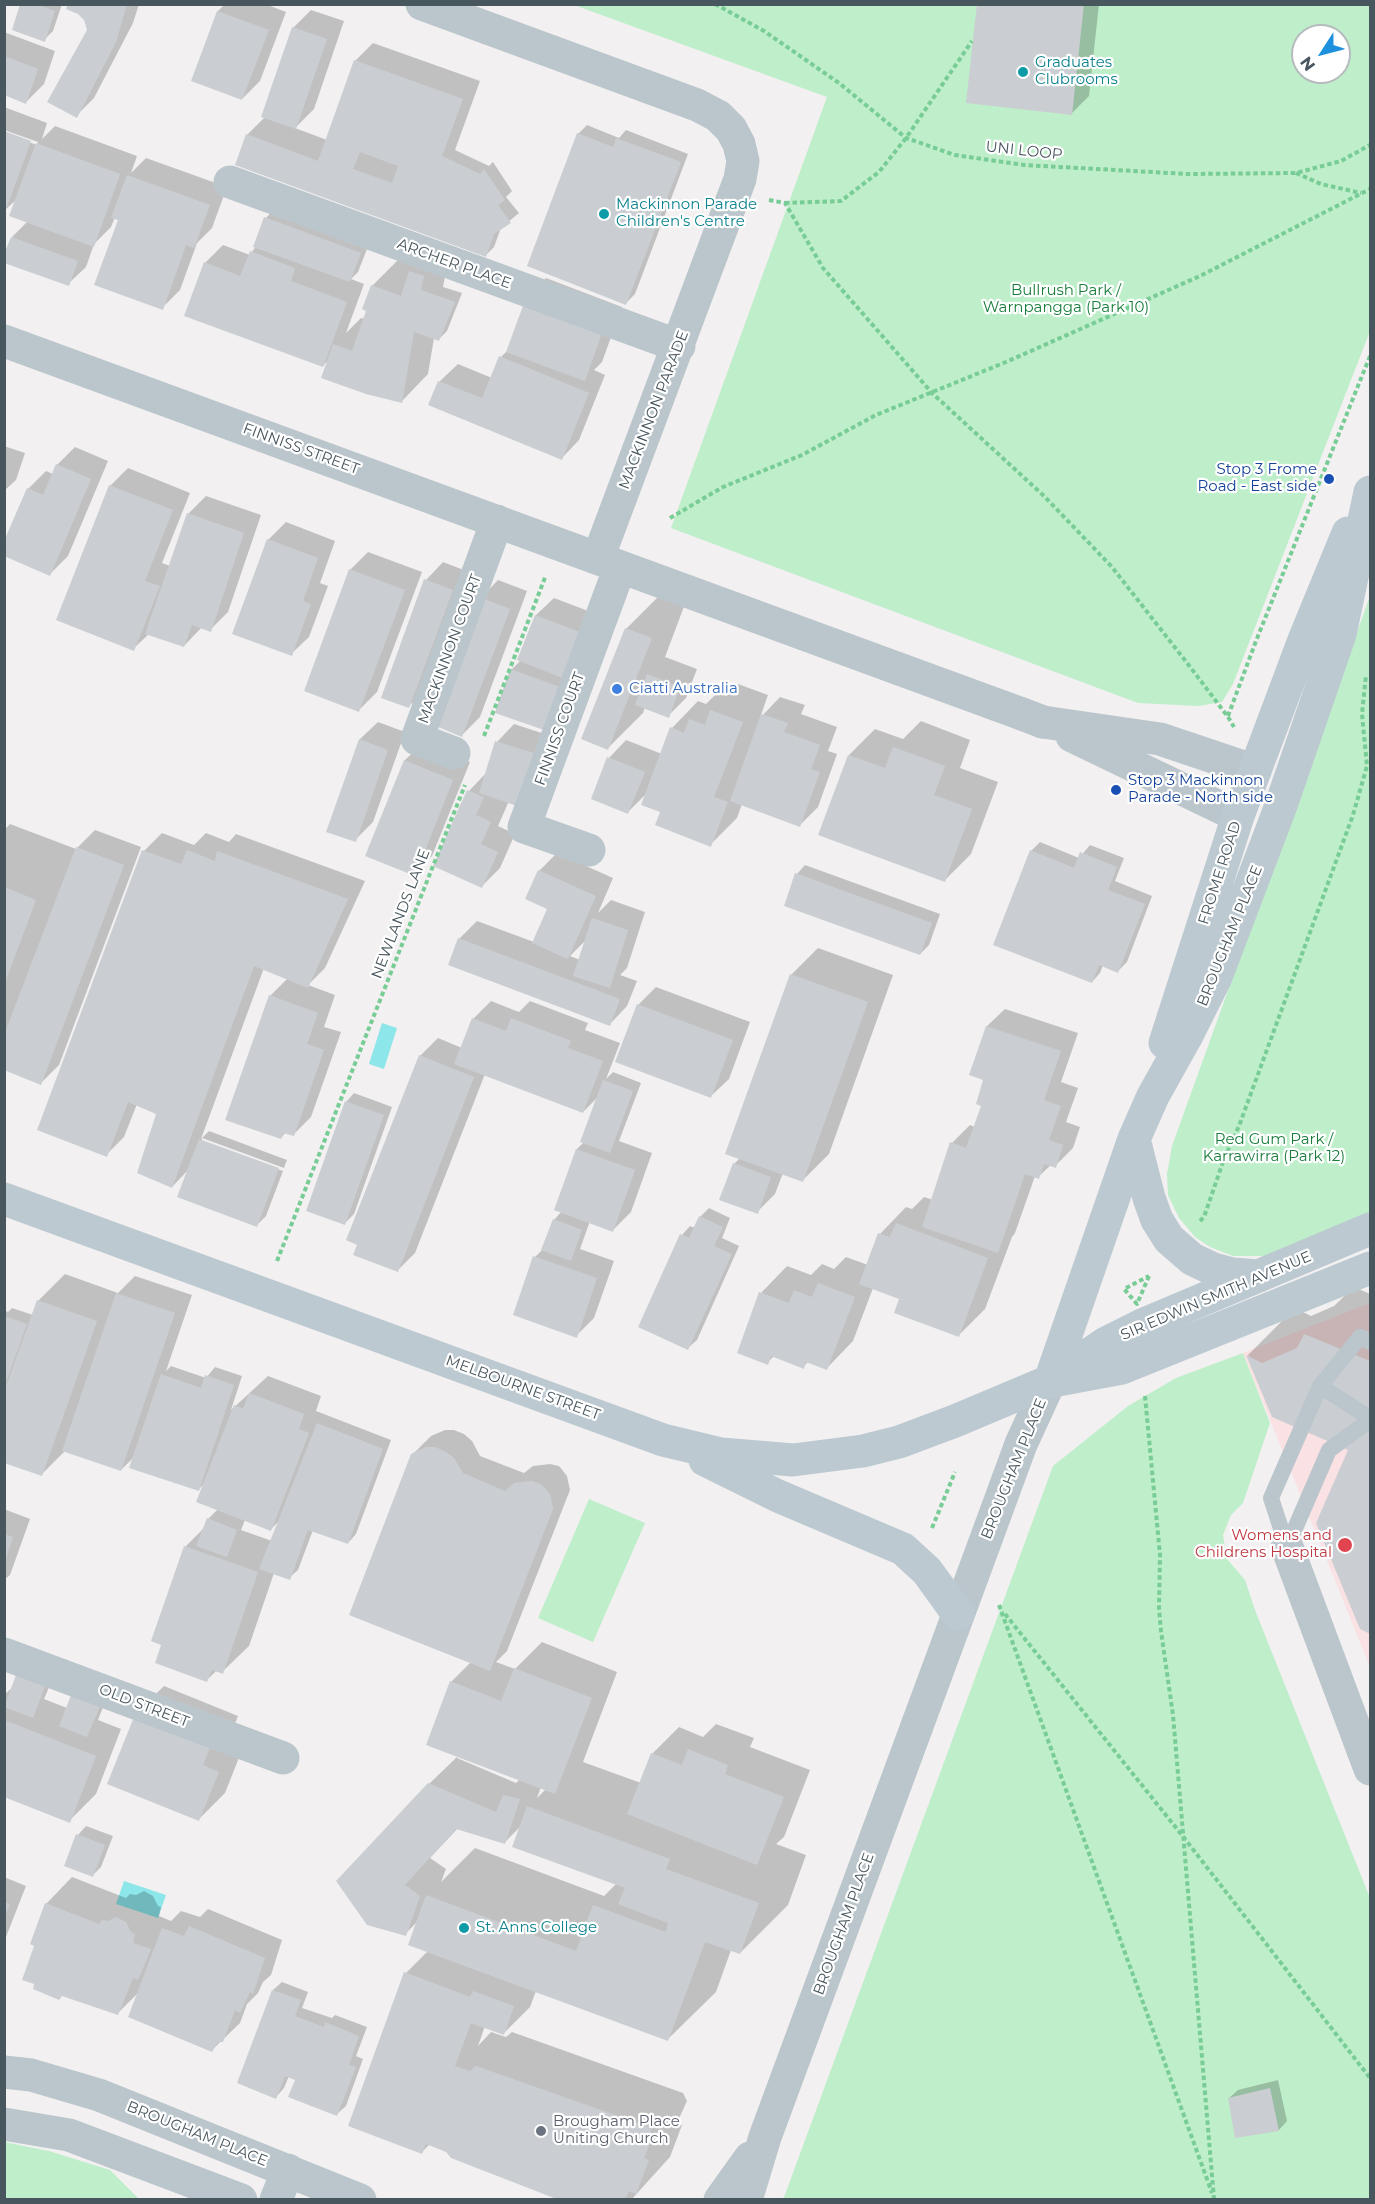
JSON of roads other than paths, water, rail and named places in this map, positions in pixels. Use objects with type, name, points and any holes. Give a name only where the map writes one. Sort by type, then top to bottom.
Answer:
[{"type":"main road","name":"FROME ROAD","points":[[1134,1139],[1238,816],[1304,640],[1371,478]]},
{"type":"main road","points":[[1280,808],[1340,634],[1371,492]]},
{"type":"main road","points":[[1255,771],[1280,808]]},
{"type":"main road","points":[[1238,816],[1280,808]]},
{"type":"main road","name":"BROUGHAM PLACE","points":[[1050,1381],[1134,1139],[1153,1096],[1216,977],[1280,808]]},
{"type":"main road","points":[[1134,1139],[1149,1198],[1157,1220],[1169,1239],[1192,1259],[1213,1269],[1232,1274],[1261,1275]]},
{"type":"main road","name":"MELBOURNE STREET","points":[[4,1199],[663,1440],[722,1454],[794,1461],[841,1455],[899,1442],[1050,1381]]},
{"type":"main road","name":"SIR EDWIN SMITH AVENUE","points":[[1050,1381],[1106,1343],[1142,1325],[1371,1229]]},
{"type":"main road","name":"SIR EDWIN SMITH AVENUE","points":[[1050,1381],[1112,1371],[1141,1361],[1371,1268]]},
{"type":"main road","points":[[663,1440],[778,1496],[903,1549],[927,1571],[958,1614]]},
{"type":"street","name":"MACKINNON PARADE","points":[[422,4],[697,105],[718,116],[731,129],[739,144],[743,161],[740,179],[679,346],[609,562]]},
{"type":"street","name":"ARCHER PLACE","points":[[230,182],[679,346]]},
{"type":"street","name":"FINNISS STREET","points":[[4,341],[609,562]]},
{"type":"street","name":"MACKINNON COURT","points":[[467,759],[417,740],[497,521]]},
{"type":"street","points":[[609,562],[1033,718],[1238,816]]},
{"type":"street","name":"FINNISS COURT","points":[[589,850],[524,827],[609,562]]},
{"type":"street","points":[[1033,718],[1160,739],[1255,771]]},
{"type":"street","name":"BROUGHAM PLACE","points":[[746,2199],[765,2138],[1021,1444],[1050,1381]]},
{"type":"street","points":[[1287,1547],[1371,1770]]},
{"type":"street","name":"OLD STREET","points":[[4,1654],[283,1758]]},
{"type":"street","name":"BROUGHAM PLACE","points":[[4,2057],[18,2074],[85,2091],[282,2185],[360,2199]]},
{"type":"street","points":[[69,2135],[85,2091]]},
{"type":"street","points":[[4,2124],[69,2135],[241,2199]]},
{"type":"street","name":"BROUGHAM PLACE","points":[[720,2199],[765,2138]]},
{"type":"lane","points":[[1287,1547],[1271,1497],[1320,1386],[1360,1337],[1371,1342]]},
{"type":"lane","points":[[1287,1547],[1329,1450],[1371,1419],[1320,1386]]},
{"type":"water","points":[[382,1023],[397,1028],[384,1069],[369,1064]]},
{"type":"water","points":[[124,1881],[166,1895],[158,1918],[116,1904]]},
{"type":"place","name":"Graduates Clubrooms","points":[[1023,72]]},
{"type":"place","name":"Mackinnon Parade Children's Centre","points":[[604,214]]},
{"type":"place","name":"Stop 3 Frome Road - East side","points":[[1329,479]]},
{"type":"place","name":"Ciatti Australia","points":[[617,689]]},
{"type":"place","name":"Stop 3 Mackinnon Parade - North side","points":[[1116,790]]},
{"type":"place","name":"Womens and Childrens Hospital","points":[[1345,1545]]},
{"type":"place","name":"St. Anns College","points":[[464,1928]]},
{"type":"place","name":"Brougham Place Uniting Church","points":[[541,2131]]},
{"type":"park label","name":"Bullrush Park / Warnpangga (Park 10)","points":[[1066,300]]},
{"type":"park label","name":"Red Gum Park / Karrawirra (Park 12)","points":[[1274,1148]]}]
